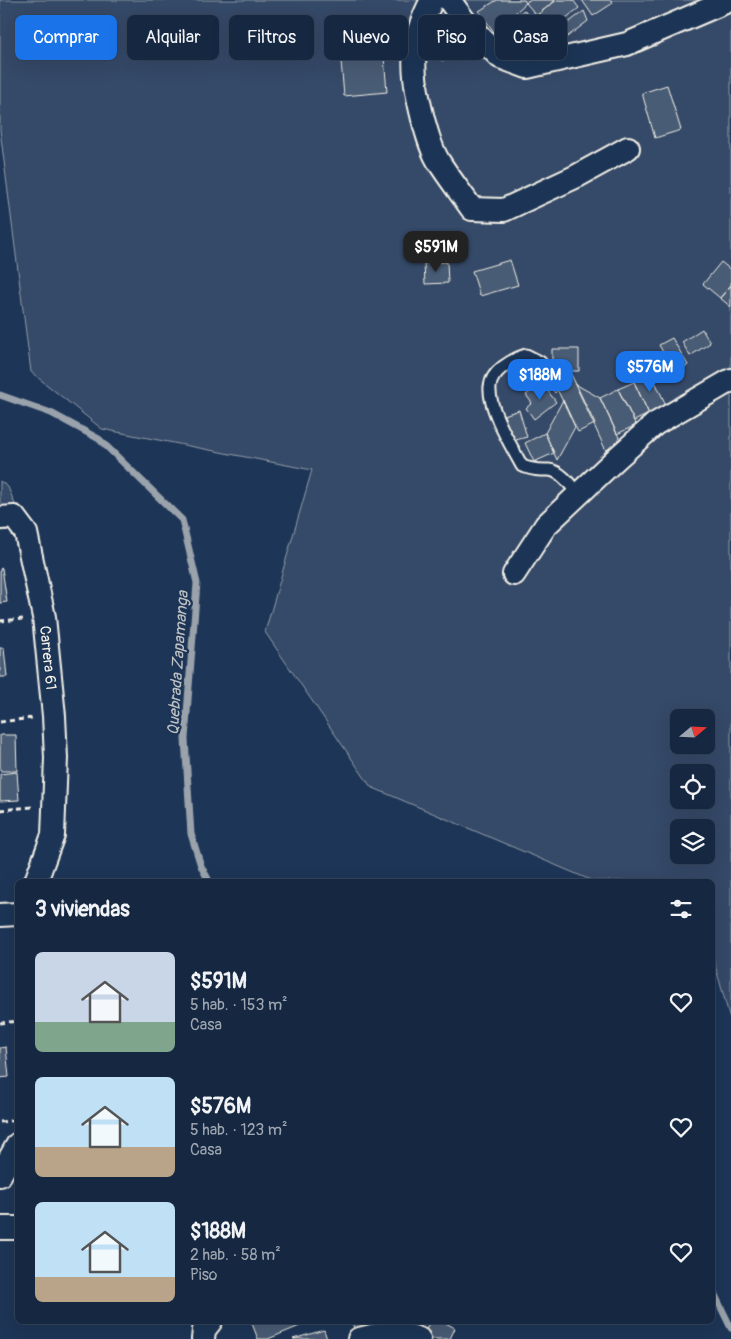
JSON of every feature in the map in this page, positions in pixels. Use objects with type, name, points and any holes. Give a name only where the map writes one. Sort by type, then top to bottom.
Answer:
[{"type":"street","points":[[432,0],[420,22],[413,56],[414,83],[426,129],[438,160],[472,209],[504,210],[577,176],[628,148]]},
{"type":"street","points":[[449,0],[466,23],[500,58],[527,66],[627,44],[730,0]]},
{"type":"street","points":[[514,574],[546,525],[656,424],[731,380]]},
{"type":"street","name":"Carrera 61","points":[[7,518],[26,533],[44,617],[54,716],[56,758],[53,834],[37,879]]},
{"type":"street","points":[[0,915],[15,914]]},
{"type":"street","points":[[0,1175],[15,1149]]},
{"type":"street","points":[[0,1228],[15,1228]]},
{"type":"street","points":[[203,1339],[204,1330],[209,1324]]},
{"type":"street","points":[[359,1339],[392,1331],[419,1339]]},
{"type":"lane","points":[[548,370],[540,362],[526,355],[513,358],[495,376],[490,385],[491,399],[522,466],[538,472],[551,470],[567,480],[579,496]]},
{"type":"path","points":[[0,722],[54,716]]},
{"type":"path","points":[[0,810],[54,804]]},
{"type":"path","points":[[0,1023],[15,1021]]},
{"type":"path","points":[[0,1122],[15,1120]]},
{"type":"shaded area","points":[[0,0],[731,0],[731,1022],[715,965],[715,879],[588,879],[371,787],[265,632],[312,470],[102,429],[31,372],[0,130]]},
{"type":"shaded area","points":[[0,481],[8,487],[25,529],[0,531]]},
{"type":"building","points":[[497,0],[524,0],[526,3],[513,15],[495,15],[494,32],[485,19],[485,15],[482,15],[479,11]]},
{"type":"building","points":[[529,0],[555,0],[538,15],[526,3]]},
{"type":"building","points":[[557,0],[573,0],[579,8],[567,17],[567,15],[537,15]]},
{"type":"building","points":[[582,0],[611,0],[613,3],[593,16]]},
{"type":"building","points":[[524,10],[527,15],[517,15]]},
{"type":"building","points":[[584,11],[588,21],[567,37],[567,24]]},
{"type":"building","points":[[384,60],[387,92],[344,96],[341,61]]},
{"type":"building","points":[[667,85],[681,130],[655,138],[642,93]]},
{"type":"building","points":[[510,260],[518,285],[480,296],[472,271]]},
{"type":"building","points":[[447,262],[448,283],[425,284],[424,263]]},
{"type":"building","points":[[721,262],[731,270],[731,285],[720,298],[703,284]]},
{"type":"building","points":[[731,285],[731,307],[720,298]]},
{"type":"building","points":[[702,329],[710,343],[690,356],[682,342]]},
{"type":"building","points":[[672,338],[688,365],[675,373],[659,345]]},
{"type":"building","points":[[552,349],[579,349],[579,371],[552,371]]},
{"type":"building","points":[[569,370],[595,424],[578,432],[552,379]]},
{"type":"building","points":[[555,372],[565,382],[555,393],[545,381]]},
{"type":"building","points":[[651,373],[666,405],[649,414],[634,382]]},
{"type":"building","points":[[634,382],[649,414],[634,421],[618,389]]},
{"type":"building","points":[[542,383],[556,402],[534,419],[526,408],[532,403],[526,395]]},
{"type":"building","points":[[575,384],[600,398],[623,446],[607,453]]},
{"type":"building","points":[[618,389],[636,425],[617,434],[600,398]]},
{"type":"building","points":[[563,400],[575,427],[557,460],[545,433]]},
{"type":"building","points":[[519,410],[527,437],[512,441],[504,415]]},
{"type":"building","points":[[545,433],[554,453],[534,462],[525,443]]},
{"type":"building","points":[[2,568],[7,602],[0,603],[0,569]]},
{"type":"building","points":[[0,648],[4,648],[7,677],[0,677]]},
{"type":"building","points":[[0,735],[16,735],[17,771],[0,771]]},
{"type":"building","points":[[17,772],[19,800],[0,801],[0,774]]},
{"type":"building","points":[[6,1047],[9,1077],[0,1078],[0,1048]]},
{"type":"building","points":[[252,1324],[305,1324],[268,1339],[258,1339]]},
{"type":"building","points":[[353,1324],[370,1324],[354,1329]]},
{"type":"building","points":[[429,1324],[448,1324],[455,1328],[450,1339],[428,1339],[423,1336]]},
{"type":"building","points":[[324,1330],[327,1339],[293,1339]]},
{"type":"waterway","name":"Quebrada Zapamanga","points":[[0,395],[51,413],[99,439],[182,520],[197,583],[185,739],[191,834],[201,866],[208,879]]},
{"type":"waterway","name":"Quebrada Zapamanga","points":[[715,1295],[731,1328]]}]
